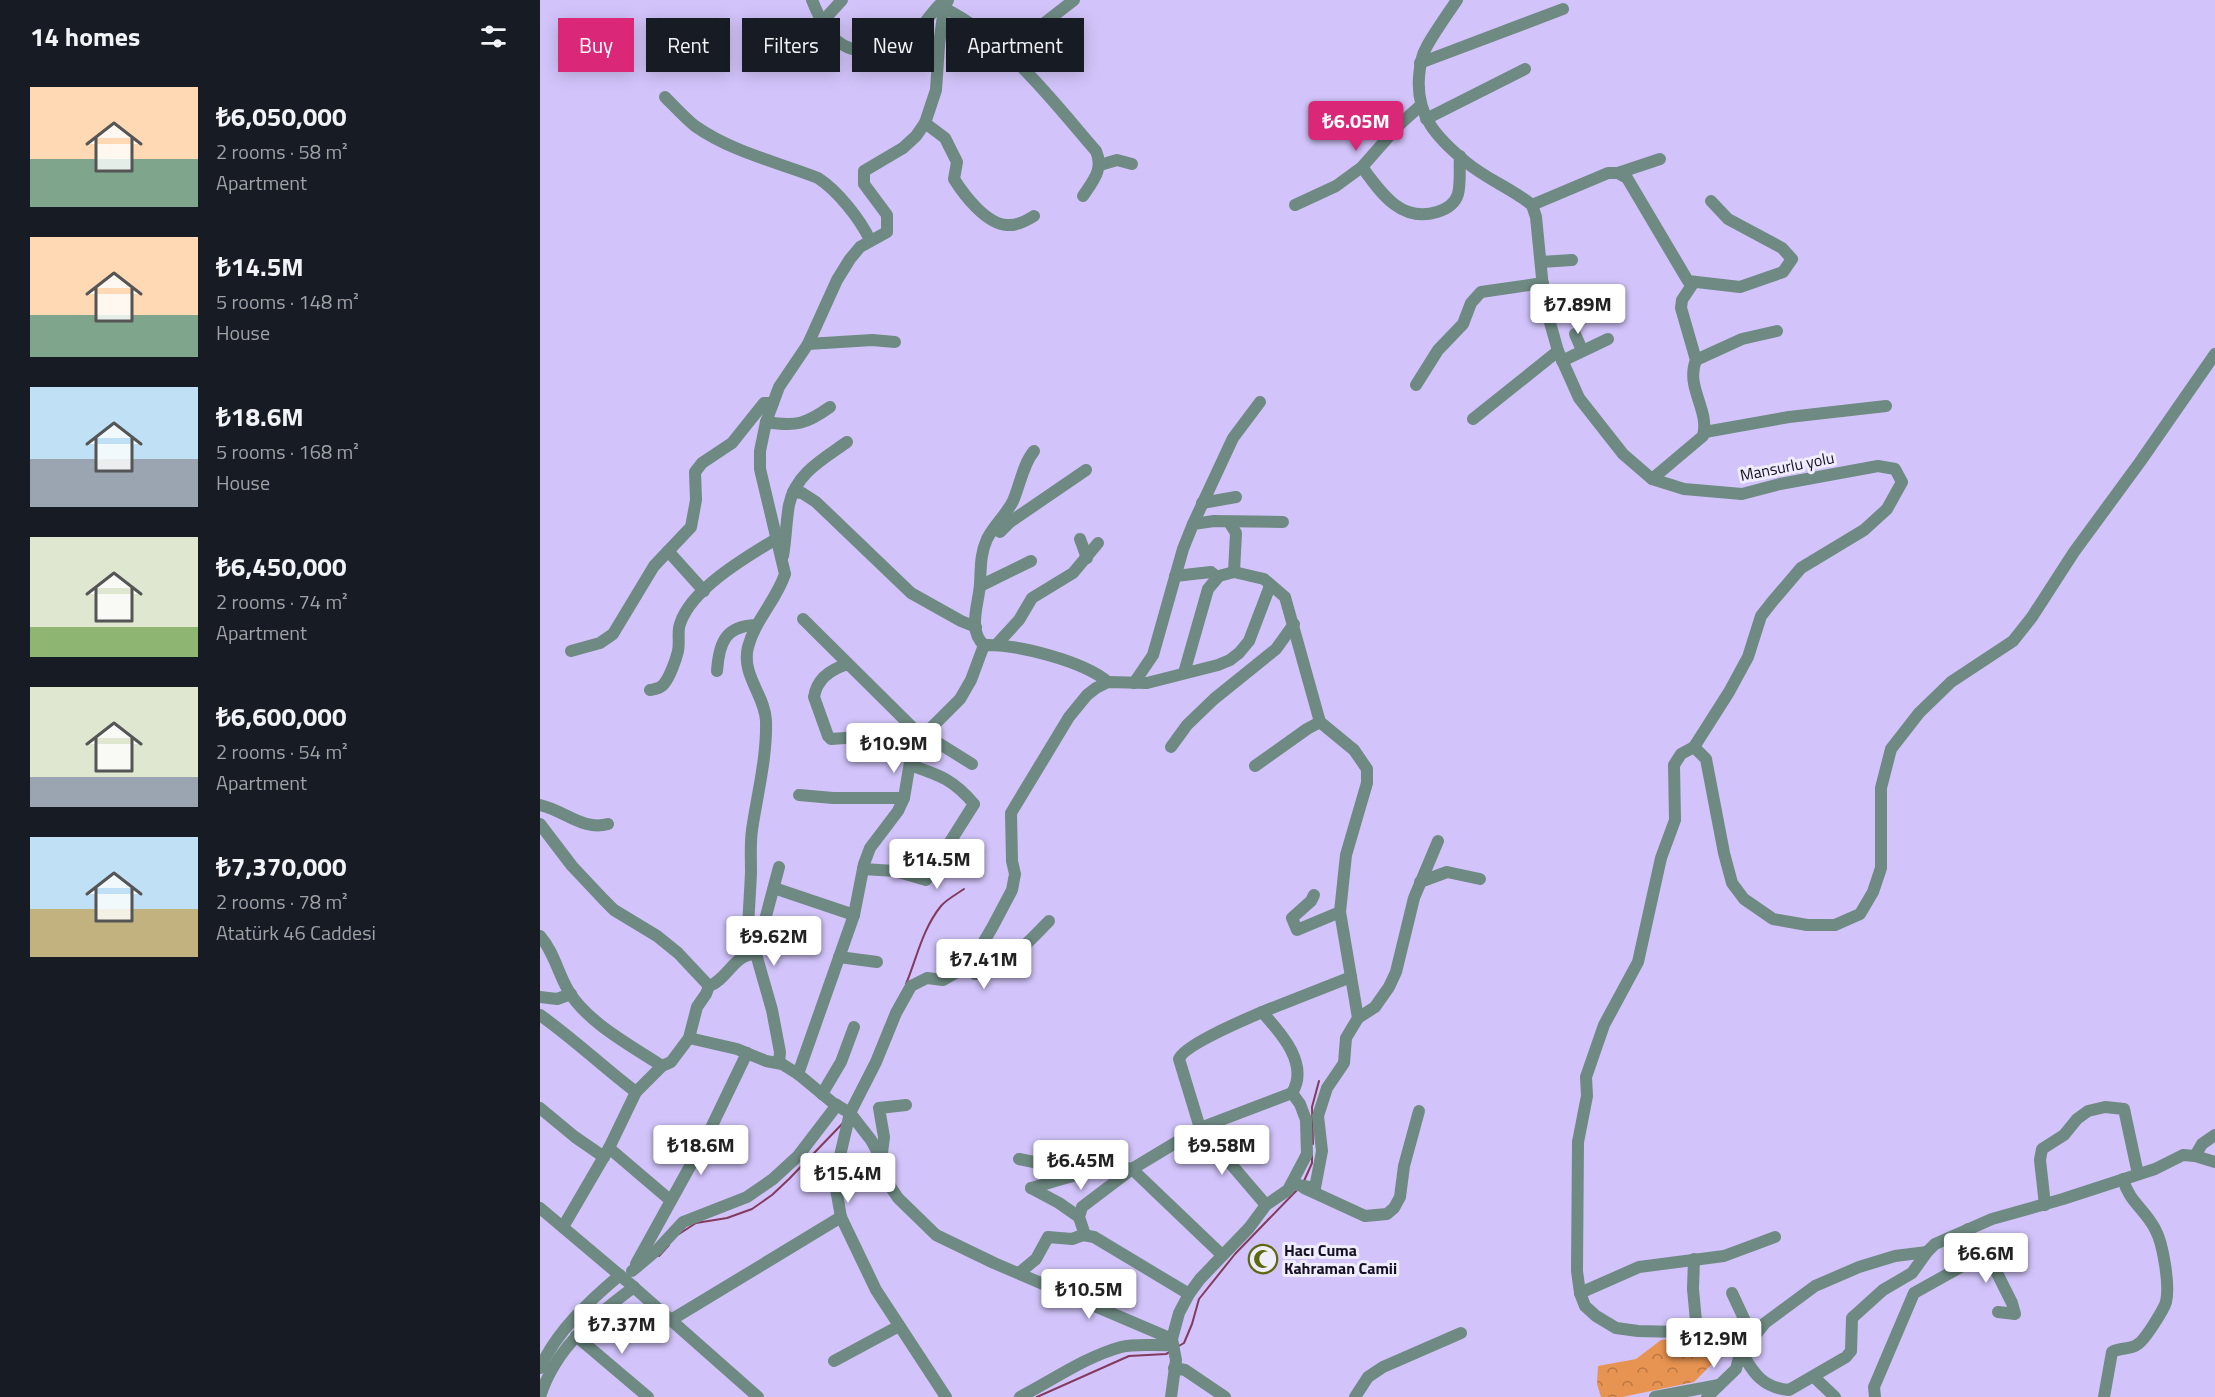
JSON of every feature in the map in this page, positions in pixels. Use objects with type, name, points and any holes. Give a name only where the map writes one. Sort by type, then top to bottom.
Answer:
[{"type":"street","points":[[812,0],[821,18]]},
{"type":"street","points":[[826,18],[842,0]]},
{"type":"street","points":[[1051,18],[1074,0]]},
{"type":"street","points":[[1457,0],[1426,48],[1420,63],[1418,92],[1420,106],[1426,119],[1438,136],[1466,162],[1532,205],[1608,173],[1618,173],[1660,159]]},
{"type":"street","points":[[840,44],[853,51],[886,51],[905,45],[935,8],[946,3]]},
{"type":"street","points":[[946,3],[963,18]]},
{"type":"street","points":[[779,1064],[780,1052],[772,1010],[752,954],[747,928],[752,833],[766,722],[764,707],[749,674],[748,647],[756,625],[780,589],[784,574],[760,469],[760,451],[766,422],[779,387],[795,367],[808,344],[837,280],[850,259],[870,240],[887,231],[887,215],[864,184],[864,171],[903,148],[916,136],[925,123],[936,90],[946,3]]},
{"type":"street","points":[[1420,63],[1563,9]]},
{"type":"street","points":[[1426,119],[1525,69]]},
{"type":"street","points":[[1026,72],[1096,150],[1100,165],[1098,173],[1083,196]]},
{"type":"street","points":[[665,98],[692,124],[703,131],[736,148],[818,178],[830,186],[856,217],[870,240]]},
{"type":"street","points":[[1295,205],[1336,186],[1362,167],[1399,125],[1420,106]]},
{"type":"street","points":[[925,123],[945,138],[957,162],[954,179],[972,205],[995,221],[1006,225],[1021,223],[1034,216]]},
{"type":"street","points":[[1362,167],[1384,197],[1400,210],[1427,214],[1447,208],[1454,202],[1459,185],[1460,156]]},
{"type":"street","points":[[1100,165],[1117,160],[1132,164]]},
{"type":"street","points":[[1618,173],[1626,178],[1688,281],[1740,286],[1784,272],[1792,259],[1782,248],[1728,219],[1711,201]]},
{"type":"street","name":"Mansurlu yolu","points":[[1532,205],[1536,217],[1549,319],[1560,356],[1579,398],[1623,454],[1652,479],[1684,489],[1742,494],[1780,484],[1878,465],[1895,469],[1902,482],[1887,509],[1864,530],[1802,568],[1761,616],[1748,657],[1694,747]]},
{"type":"street","points":[[1541,262],[1572,260]]},
{"type":"street","points":[[1652,479],[1701,439],[1705,432],[1692,379],[1696,360],[1681,308],[1682,300],[1694,282]]},
{"type":"street","points":[[1416,385],[1438,350],[1463,324],[1472,303],[1480,292],[1543,283]]},
{"type":"street","points":[[1696,360],[1742,339],[1777,331]]},
{"type":"street","points":[[1575,334],[1582,350]]},
{"type":"street","points":[[1473,419],[1560,356],[1608,339]]},
{"type":"street","points":[[808,344],[872,340],[895,342]]},
{"type":"street","points":[[2215,354],[2013,641],[1951,682],[1919,713],[1891,750],[1881,788],[1881,868],[1873,892],[1860,914],[1835,924],[1807,925],[1773,919],[1744,900],[1732,883],[1706,759],[1694,747],[1681,754],[1674,765],[1675,820],[1660,858],[1638,962],[1604,1025],[1586,1077],[1587,1096],[1578,1142],[1577,1271],[1580,1293],[1585,1306],[1616,1328],[1720,1332],[1729,1335],[1758,1378],[1780,1389],[1789,1390],[1846,1357],[1851,1351],[1852,1318],[1883,1290],[1912,1273],[1935,1244],[1992,1219],[2045,1205],[2138,1174],[2183,1155],[2215,1162]]},
{"type":"street","points":[[1134,683],[1153,655],[1192,524],[1233,438],[1260,402]]},
{"type":"street","points":[[571,651],[600,643],[613,634],[654,566],[691,527],[696,500],[695,472],[702,463],[732,442],[764,403],[773,403]]},
{"type":"street","points":[[1705,432],[1789,417],[1886,406]]},
{"type":"street","points":[[766,422],[796,425],[811,421],[830,407]]},
{"type":"street","points":[[782,560],[789,502],[793,492],[812,466],[847,442]]},
{"type":"street","points":[[1034,451],[1028,459],[1010,508],[986,541],[979,569],[980,586],[975,607],[976,627],[980,641],[1076,664],[1099,674],[1108,682]]},
{"type":"street","points":[[986,541],[1086,470]]},
{"type":"street","points":[[793,492],[802,493],[816,502],[911,593],[976,627]]},
{"type":"street","points":[[1202,503],[1236,497]]},
{"type":"street","points":[[1229,522],[1236,533],[1234,572]]},
{"type":"street","points":[[1192,524],[1283,522]]},
{"type":"street","points":[[650,690],[659,688],[665,682],[678,652],[679,625],[686,610],[704,591],[730,570],[776,539]]},
{"type":"street","points":[[1080,539],[1087,558]]},
{"type":"street","points":[[798,1074],[854,915],[863,869],[870,848],[898,812],[904,798],[911,756],[923,736],[960,699],[990,645],[1019,620],[1032,598],[1073,573],[1098,543]]},
{"type":"street","points":[[668,551],[704,591]]},
{"type":"street","points":[[980,586],[1031,561]]},
{"type":"street","points":[[1175,576],[1211,572],[1217,577]]},
{"type":"street","points":[[1184,674],[1209,590],[1217,577],[1234,572],[1264,579],[1285,597],[1320,722],[1354,750],[1367,769],[1367,783],[1346,855],[1340,912],[1358,1018]]},
{"type":"street","points":[[946,1397],[876,1290],[841,1217],[837,1202],[838,1169],[850,1113],[910,986],[927,978],[943,980],[970,964],[1012,890],[1015,874],[1012,861],[1011,813],[1073,711],[1096,688],[1108,682],[1147,683],[1218,665],[1239,653],[1249,641],[1270,586]]},
{"type":"street","points":[[804,619],[923,736],[972,764]]},
{"type":"street","points":[[1171,747],[1187,725],[1214,699],[1276,649],[1294,624]]},
{"type":"street","points":[[717,671],[722,641],[738,628],[756,625]]},
{"type":"street","points":[[848,663],[828,672],[814,697],[831,739],[923,736]]},
{"type":"street","points":[[1255,766],[1299,734],[1320,722]]},
{"type":"street","points":[[863,869],[895,871],[926,880],[974,804],[963,790],[948,779],[910,765]]},
{"type":"street","points":[[799,795],[833,798],[904,798]]},
{"type":"street","points":[[540,805],[553,808],[588,826],[608,824]]},
{"type":"street","points":[[540,824],[572,867],[614,910],[643,926],[678,953],[709,986]]},
{"type":"street","points":[[1296,1185],[1315,1188],[1322,1151],[1318,1116],[1327,1088],[1344,1063],[1346,1038],[1358,1018],[1376,1007],[1396,972],[1414,898],[1438,841]]},
{"type":"street","points":[[563,1227],[606,1152],[636,1092],[662,1066],[671,1062],[688,1038],[697,1007],[709,986],[717,983],[733,964],[752,954],[779,867]]},
{"type":"street","points":[[1420,882],[1448,872],[1480,879]]},
{"type":"street","points":[[774,888],[854,915]]},
{"type":"street","points":[[1314,895],[1311,901],[1292,918],[1297,930],[1340,912]]},
{"type":"street","points":[[970,964],[975,974],[982,975],[1010,958],[1049,921]]},
{"type":"street","points":[[540,936],[571,994],[584,1009],[604,1027],[662,1066]]},
{"type":"street","points":[[839,957],[877,962]]},
{"type":"street","points":[[1266,1205],[1200,1128],[1180,1064],[1180,1055],[1198,1042],[1262,1012],[1351,977]]},
{"type":"street","points":[[540,998],[557,999],[571,994]]},
{"type":"street","points":[[1085,1235],[1079,1217],[1082,1207],[1132,1169],[1200,1128],[1292,1093],[1296,1086],[1299,1069],[1295,1058],[1275,1026],[1262,1012]]},
{"type":"street","points":[[540,1015],[570,1036],[603,1067],[636,1092]]},
{"type":"street","points":[[822,1094],[841,1062],[854,1027]]},
{"type":"street","points":[[688,1038],[737,1049],[779,1064],[798,1074],[850,1113],[871,1140],[888,1184],[898,1198],[936,1235],[1173,1346]]},
{"type":"street","points":[[540,1368],[576,1317],[628,1279],[709,1132],[747,1053]]},
{"type":"street","points":[[1171,1397],[1174,1368],[1173,1346],[1179,1313],[1189,1294],[1200,1279],[1249,1228],[1266,1205],[1296,1185],[1307,1154],[1306,1120],[1300,1104],[1292,1093]]},
{"type":"street","points":[[540,1397],[556,1361],[576,1336],[684,1222],[747,1197],[773,1179],[798,1156],[837,1105]]},
{"type":"street","points":[[881,1162],[884,1137],[879,1108],[906,1105]]},
{"type":"street","points":[[2045,1205],[2040,1160],[2042,1149],[2064,1135],[2077,1119],[2088,1111],[2112,1107],[2124,1109],[2138,1174]]},
{"type":"street","points":[[540,1108],[575,1137],[606,1152],[670,1200]]},
{"type":"street","points":[[1296,1185],[1365,1216],[1387,1214],[1394,1208],[1400,1197],[1404,1166],[1419,1111]]},
{"type":"street","points":[[2195,1156],[2204,1141],[2215,1135]]},
{"type":"street","points":[[1019,1159],[1089,1173]]},
{"type":"street","points":[[1079,1217],[1031,1188],[1108,1168],[1125,1167],[1132,1169],[1222,1256]]},
{"type":"street","points":[[2104,1397],[2112,1352],[2119,1348],[2137,1345],[2145,1338],[2166,1302],[2165,1260],[2161,1241],[2154,1227],[2127,1194],[2122,1179]]},
{"type":"street","points":[[540,1208],[628,1279],[758,1397]]},
{"type":"street","points":[[671,1320],[841,1217]]},
{"type":"street","points":[[1968,1229],[1974,1259]]},
{"type":"street","points":[[1019,1273],[1036,1259],[1048,1237],[1072,1239],[1085,1235],[1094,1237],[1189,1294]]},
{"type":"street","points":[[1580,1293],[1639,1267],[1724,1256],[1775,1237]]},
{"type":"street","points":[[1707,1397],[1736,1369],[1740,1354],[1765,1323],[1815,1286],[1859,1267],[1895,1256],[1927,1252]]},
{"type":"street","points":[[1914,1293],[1974,1259],[1989,1257],[2012,1303],[2015,1314],[1998,1312]]},
{"type":"street","points":[[1694,1259],[1693,1289],[1697,1332]]},
{"type":"street","points":[[1875,1397],[1874,1387],[1914,1293],[1912,1273]]},
{"type":"street","points":[[1732,1293],[1753,1338]]},
{"type":"street","points":[[834,1361],[899,1326]]},
{"type":"street","points":[[1355,1397],[1368,1377],[1383,1366],[1461,1333]]},
{"type":"street","points":[[576,1336],[648,1397]]},
{"type":"street","points":[[1020,1397],[1074,1366],[1123,1347],[1173,1346]]},
{"type":"street","points":[[1174,1368],[1185,1370],[1225,1397]]},
{"type":"street","points":[[1814,1377],[1834,1397]]},
{"type":"street","points":[[1655,1397],[1719,1385]]},
{"type":"green space","points":[[1693,1337],[1716,1341],[1726,1350],[1694,1382],[1622,1397],[1601,1397],[1597,1384],[1598,1366],[1636,1359],[1661,1340]]},
{"type":"waterway","points":[[906,984],[925,933],[935,915],[943,903],[964,889]]},
{"type":"waterway","points":[[1313,1144],[1312,1107],[1319,1081]]},
{"type":"waterway","points":[[679,1234],[696,1223],[727,1218],[752,1209],[789,1179],[843,1123]]},
{"type":"waterway","points":[[1304,1181],[1312,1163],[1312,1155]]},
{"type":"waterway","points":[[1177,1347],[1184,1343],[1199,1299],[1235,1254],[1297,1190]]},
{"type":"waterway","points":[[659,1256],[669,1245]]},
{"type":"waterway","points":[[1037,1397],[1129,1356],[1170,1352]]},
{"type":"place","name":"Hacı Cuma Kahraman Camii","points":[[1263,1259]]}]
